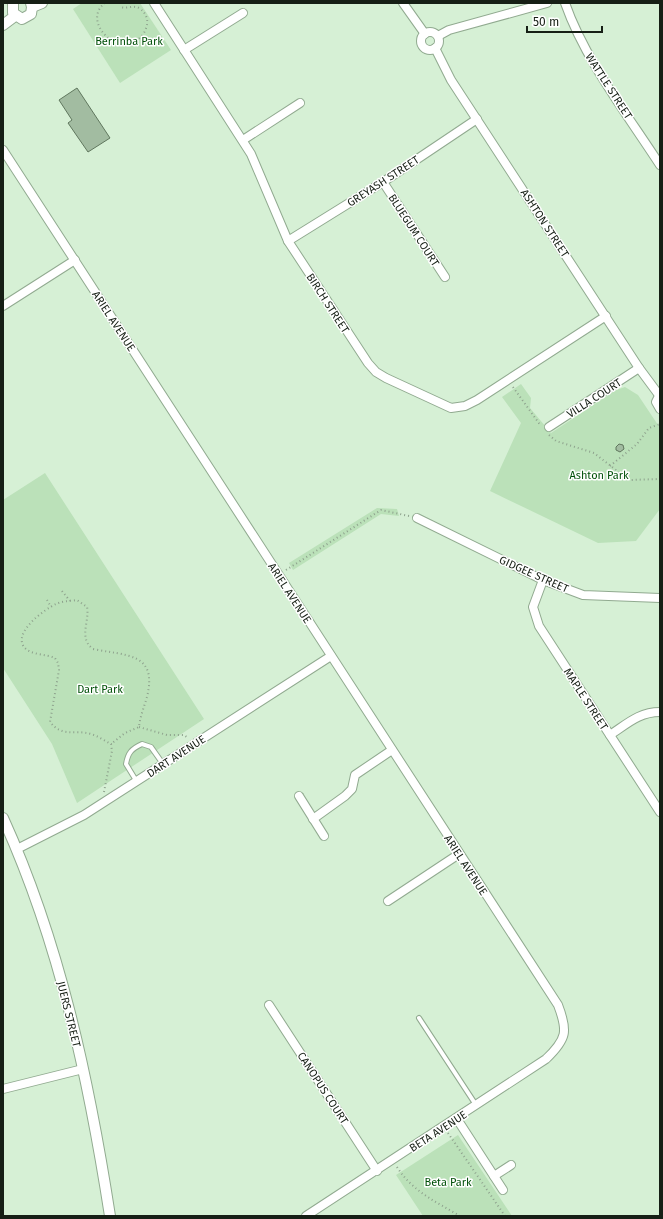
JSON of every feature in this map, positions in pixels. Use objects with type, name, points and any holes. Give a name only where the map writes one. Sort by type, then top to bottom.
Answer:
[{"type":"street","points":[[13,3],[12,10],[15,16],[22,19],[28,17],[35,4]]},
{"type":"street","name":"BIRCH STREET","points":[[154,3],[243,140],[259,168],[288,241],[361,354],[376,372],[451,408],[465,406],[606,316]]},
{"type":"street","points":[[403,3],[425,34]]},
{"type":"street","points":[[438,36],[449,30],[547,3]]},
{"type":"street","name":"WATTLE STREET","points":[[566,3],[573,26],[587,52],[660,165]]},
{"type":"street","points":[[184,50],[243,13]]},
{"type":"street","points":[[3,25],[15,16]]},
{"type":"street","points":[[432,32],[438,36],[439,44],[435,48],[429,50],[422,45],[422,39],[425,34],[432,32]]},
{"type":"street","name":"ASHTON STREET","points":[[435,48],[451,80],[639,368],[660,394]]},
{"type":"street","points":[[243,140],[300,103]]},
{"type":"street","name":"GREYASH STREET","points":[[288,241],[383,182],[477,119]]},
{"type":"street","name":"ARIEL AVENUE","points":[[3,150],[458,854],[558,1005],[565,1023],[563,1039]]},
{"type":"street","name":"BLUEGUM COURT","points":[[383,182],[445,278]]},
{"type":"street","points":[[3,306],[74,260]]},
{"type":"street","name":"VILLA COURT","points":[[549,427],[639,368]]},
{"type":"street","points":[[660,394],[656,402],[660,409]]},
{"type":"street","name":"GIDGEE STREET","points":[[417,518],[543,580],[583,595],[660,598]]},
{"type":"street","name":"MAPLE STREET","points":[[543,580],[533,607],[539,626],[660,812]]},
{"type":"street","name":"DART AVENUE","points":[[17,849],[84,815],[330,656]]},
{"type":"street","points":[[610,735],[635,718],[647,712],[660,712]]},
{"type":"street","points":[[313,819],[345,796],[352,789],[355,775],[392,750]]},
{"type":"street","points":[[299,796],[324,836]]},
{"type":"street","name":"JUERS STREET","points":[[3,818],[32,887],[58,972],[83,1069],[97,1132],[110,1216]]},
{"type":"street","points":[[388,901],[458,854]]},
{"type":"street","name":"CANOPUS COURT","points":[[269,1005],[377,1171]]},
{"type":"street","name":"BETA AVENUE","points":[[306,1216],[444,1128],[546,1059],[557,1049],[563,1039]]},
{"type":"street","points":[[3,1089],[83,1069]]},
{"type":"street","points":[[456,1119],[503,1190]]},
{"type":"street","points":[[494,1176],[511,1165]]},
{"type":"lane","points":[[137,782],[126,764],[128,755],[132,748],[142,744],[152,747],[163,765]]},
{"type":"lane","points":[[419,1018],[476,1106]]},
{"type":"path","points":[[105,3],[99,9],[96,16],[101,30],[114,43],[127,46],[140,40],[146,27],[146,18],[140,9],[135,7],[120,7]]},
{"type":"path","points":[[508,379],[530,412],[550,436],[561,443],[594,453],[629,480],[660,479]]},
{"type":"path","points":[[610,466],[637,444],[649,428],[660,424]]},
{"type":"path","points":[[278,575],[381,510],[417,518]]},
{"type":"path","points":[[62,591],[70,600]]},
{"type":"path","points":[[47,600],[51,607]]},
{"type":"path","points":[[111,744],[93,734],[81,732],[60,732],[50,722],[59,670],[58,663],[55,658],[30,651],[24,647],[22,641],[25,630],[39,614],[51,607],[70,600],[82,602],[87,607],[88,614],[84,632],[88,645],[93,648],[139,659],[149,669],[150,685],[139,720],[139,727]]},
{"type":"path","points":[[111,744],[125,733],[139,727],[167,734],[184,735],[194,745]]},
{"type":"path","points":[[101,804],[112,751],[111,744]]},
{"type":"path","points":[[444,1128],[505,1216]]},
{"type":"path","points":[[393,1160],[404,1179],[424,1195],[460,1216]]},
{"type":"green space","name":"Berrinba Park","points":[[82,3],[140,3],[171,50],[120,83],[73,9]]},
{"type":"green space","name":"Ashton Park","points":[[521,384],[531,398],[530,408],[551,433],[616,390],[625,387],[638,395],[660,428],[660,509],[636,541],[598,543],[490,491],[521,423],[502,397]]},
{"type":"green space","name":"Dart Park","points":[[45,473],[204,719],[77,803],[52,744],[3,668],[3,500]]},
{"type":"green space","points":[[377,508],[397,509],[399,516],[381,514],[293,570],[289,563]]},
{"type":"green space","name":"Beta Park","points":[[458,1135],[512,1216],[423,1216],[396,1175]]},
{"type":"building","points":[[77,88],[110,138],[88,152],[68,123],[72,120],[59,100]]},
{"type":"building","points":[[619,444],[623,445],[624,449],[620,452],[616,450],[616,447]]}]
